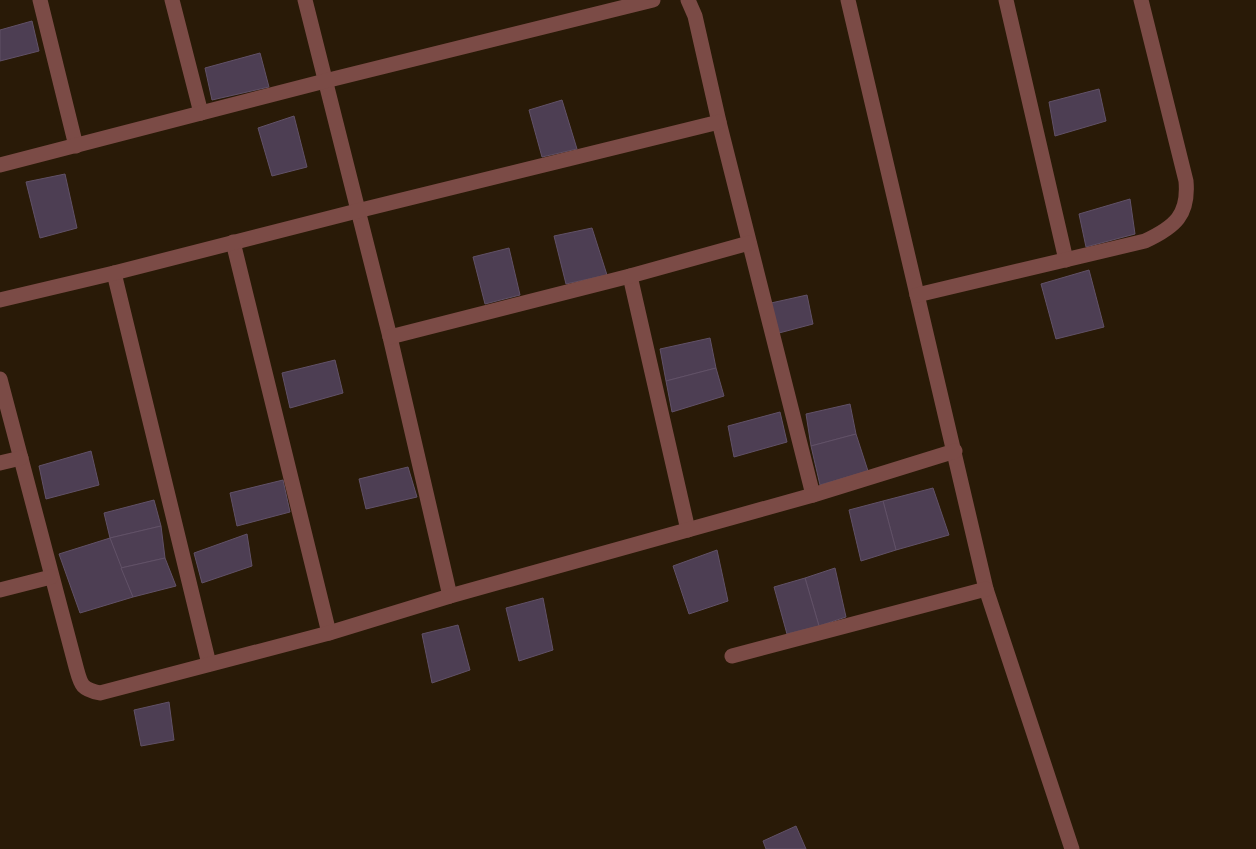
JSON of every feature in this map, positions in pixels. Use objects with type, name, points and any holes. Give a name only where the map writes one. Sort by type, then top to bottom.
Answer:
[{"type":"street","points":[[40,0],[76,146]]},
{"type":"street","points":[[172,0],[201,113]]},
{"type":"street","points":[[305,0],[390,337],[450,596]]},
{"type":"street","points":[[0,165],[324,81],[653,0]]},
{"type":"street","points":[[688,0],[695,16],[719,122],[813,496]]},
{"type":"street","points":[[848,0],[986,589],[1072,849]]},
{"type":"street","points":[[1006,0],[1066,260]]},
{"type":"street","points":[[917,294],[1146,241],[1166,232],[1181,215],[1188,195],[1186,181],[1141,0]]},
{"type":"street","points":[[0,300],[719,122]]},
{"type":"street","points":[[233,242],[329,633]]},
{"type":"street","points":[[390,337],[630,276],[749,243]]},
{"type":"street","points":[[114,273],[209,664]]},
{"type":"street","points":[[630,276],[688,530]]},
{"type":"street","points":[[0,379],[80,682],[87,690],[100,694],[329,633],[450,596],[813,496],[955,451]]},
{"type":"street","points":[[0,463],[20,458]]},
{"type":"street","points":[[0,590],[51,577]]},
{"type":"street","points":[[732,656],[986,589]]},
{"type":"building","points":[[32,21],[39,51],[0,61],[0,30]]},
{"type":"building","points":[[260,53],[269,87],[212,100],[205,68]]},
{"type":"building","points":[[1099,89],[1106,121],[1055,136],[1049,102]]},
{"type":"building","points":[[562,100],[577,149],[542,157],[529,110]]},
{"type":"building","points":[[294,116],[307,167],[272,176],[258,128]]},
{"type":"building","points":[[65,174],[77,228],[40,238],[26,182]]},
{"type":"building","points":[[1130,199],[1135,234],[1086,247],[1079,214]]},
{"type":"building","points":[[592,228],[607,275],[566,284],[554,236]]},
{"type":"building","points":[[509,248],[520,295],[485,304],[473,257]]},
{"type":"building","points":[[1089,270],[1104,327],[1056,339],[1041,284]]},
{"type":"building","points":[[807,295],[813,324],[779,333],[771,303]]},
{"type":"building","points":[[710,338],[716,368],[666,381],[660,349]]},
{"type":"building","points":[[335,360],[343,393],[290,408],[282,373]]},
{"type":"building","points":[[716,368],[724,396],[672,412],[666,381]]},
{"type":"building","points":[[850,404],[856,434],[811,446],[806,414]]},
{"type":"building","points":[[780,412],[787,442],[734,457],[728,426]]},
{"type":"building","points":[[856,434],[868,471],[820,485],[811,446]]},
{"type":"building","points":[[91,451],[99,485],[46,499],[39,466]]},
{"type":"building","points":[[408,467],[417,497],[366,509],[359,479]]},
{"type":"building","points":[[283,480],[290,512],[237,526],[230,493]]},
{"type":"building","points":[[933,488],[949,535],[896,550],[883,501]]},
{"type":"building","points":[[154,500],[161,526],[110,538],[104,513]]},
{"type":"building","points":[[883,501],[896,550],[861,561],[849,510]]},
{"type":"building","points":[[161,526],[165,558],[121,568],[110,538]]},
{"type":"building","points":[[247,534],[252,566],[202,583],[194,553]]},
{"type":"building","points":[[110,538],[133,597],[80,613],[59,554]]},
{"type":"building","points":[[717,550],[728,601],[689,614],[673,566]]},
{"type":"building","points":[[165,558],[176,586],[133,597],[121,568]]},
{"type":"building","points":[[835,568],[846,617],[819,626],[805,578]]},
{"type":"building","points":[[805,578],[819,626],[787,634],[774,587]]},
{"type":"building","points":[[543,598],[553,650],[519,661],[506,608]]},
{"type":"building","points":[[458,625],[470,670],[432,683],[422,634]]},
{"type":"building","points":[[169,702],[174,740],[141,746],[134,710]]},
{"type":"building","points":[[796,826],[806,849],[766,849],[763,841]]}]
